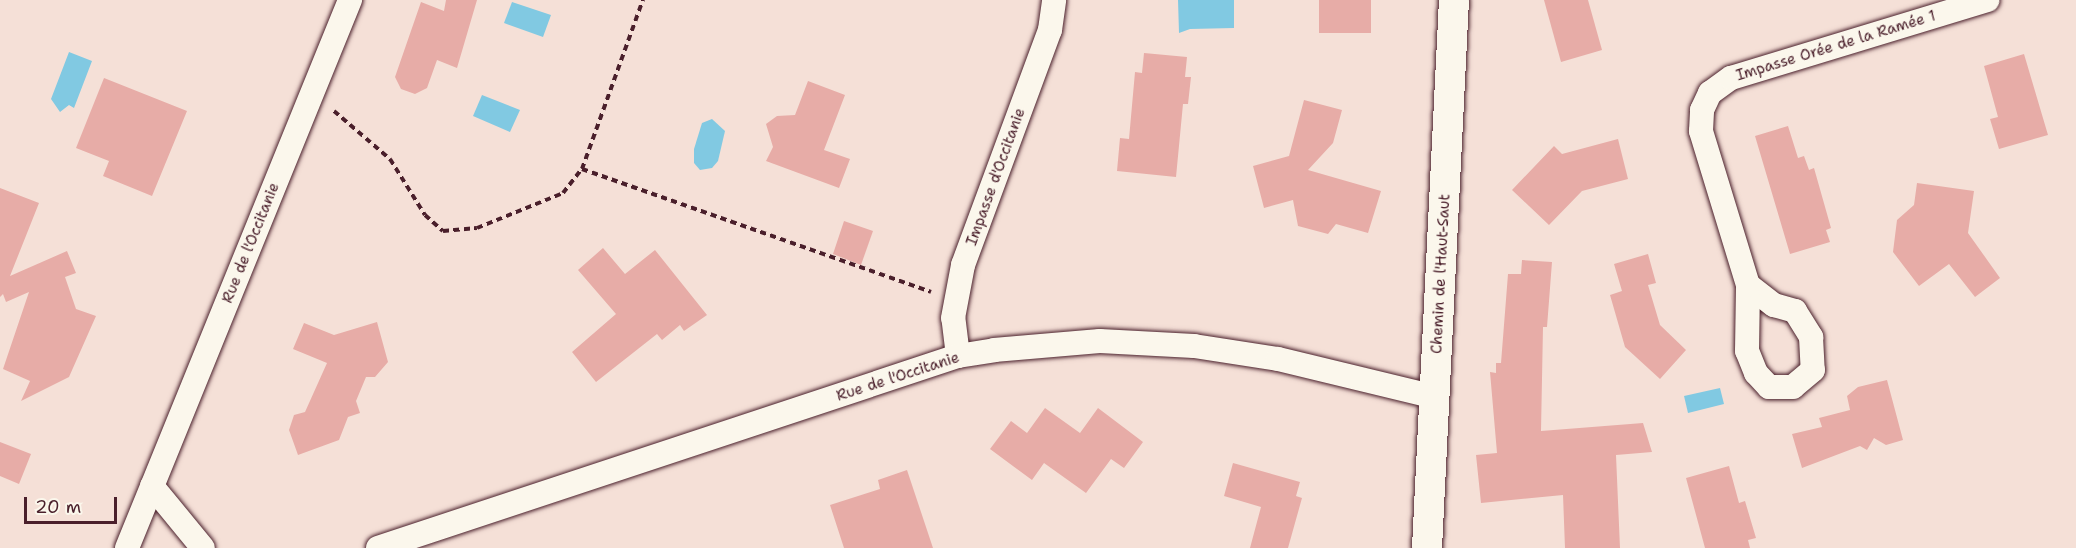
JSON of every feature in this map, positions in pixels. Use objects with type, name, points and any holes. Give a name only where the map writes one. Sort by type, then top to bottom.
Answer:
[{"type":"street","name":"Rue de l'Occitanie","points":[[126,548],[350,0]]},
{"type":"street","name":"Impasse d'Occitanie","points":[[958,356],[955,301],[963,265],[1050,30],[1054,0]]},
{"type":"street","name":"Chemin de l'Haut-Saut","points":[[1427,548],[1454,0]]},
{"type":"street","name":"Impasse Orée de la Ramée 1","points":[[1748,285],[1701,130],[1702,110],[1710,93],[1731,78],[1987,0]]},
{"type":"street","name":"Rue de l'Occitanie","points":[[378,548],[958,356],[1048,343],[1182,345],[1278,359],[1435,397]]},
{"type":"street","points":[[152,486],[203,548]]},
{"type":"path","points":[[311,95],[354,124],[390,159],[425,215],[443,231],[477,228],[562,193],[582,170],[643,0]]},
{"type":"path","points":[[582,170],[955,301]]},
{"type":"water","points":[[1178,0],[1234,0],[1234,28],[1190,29],[1179,33]]},
{"type":"water","points":[[512,2],[551,15],[543,37],[504,23]]},
{"type":"water","points":[[69,52],[92,61],[74,108],[69,105],[60,112],[51,99]]},
{"type":"water","points":[[482,95],[520,110],[510,132],[473,116]]},
{"type":"water","points":[[712,119],[725,131],[718,161],[712,168],[700,170],[694,163],[694,149],[702,123]]},
{"type":"water","points":[[1720,388],[1724,404],[1688,413],[1684,396]]},
{"type":"building","points":[[446,0],[477,0],[457,68],[437,60],[427,88],[415,94],[401,89],[395,77],[421,2],[444,11]]},
{"type":"building","points":[[1319,0],[1371,0],[1371,33],[1319,33]]},
{"type":"building","points":[[1544,0],[1588,0],[1602,50],[1561,62]]},
{"type":"building","points":[[1144,53],[1187,57],[1185,77],[1191,77],[1188,104],[1183,104],[1176,177],[1117,171],[1120,138],[1129,139],[1135,72],[1142,73]]},
{"type":"building","points":[[2024,54],[2048,135],[1999,149],[1990,119],[1998,117],[1984,66]]},
{"type":"building","points":[[104,78],[187,111],[152,196],[103,176],[109,161],[76,148]]},
{"type":"building","points":[[808,81],[845,95],[824,150],[850,159],[839,188],[766,161],[773,147],[766,124],[777,116],[795,115]]},
{"type":"building","points":[[1304,100],[1342,110],[1333,143],[1308,170],[1381,191],[1368,233],[1336,224],[1328,234],[1298,226],[1293,200],[1264,208],[1253,166],[1289,156]]},
{"type":"building","points":[[1788,126],[1798,158],[1804,156],[1809,170],[1814,168],[1831,228],[1826,230],[1830,242],[1790,254],[1755,136]]},
{"type":"building","points":[[1618,139],[1628,179],[1582,191],[1549,225],[1512,190],[1554,146],[1562,154]]},
{"type":"building","points":[[1917,183],[1974,191],[1968,233],[2000,278],[1975,297],[1949,264],[1919,286],[1893,252],[1897,220],[1914,205]]},
{"type":"building","points":[[0,188],[39,203],[10,276],[67,251],[76,273],[65,277],[76,309],[96,316],[69,377],[21,401],[30,381],[3,369],[29,292],[6,302],[3,294],[0,297]]},
{"type":"building","points":[[844,221],[873,231],[861,265],[833,254]]},
{"type":"building","points":[[603,248],[625,274],[655,250],[707,315],[684,331],[680,325],[662,340],[657,334],[596,382],[572,352],[616,314],[578,270]]},
{"type":"building","points":[[1648,254],[1656,283],[1648,285],[1660,325],[1686,350],[1660,379],[1625,347],[1610,295],[1622,291],[1614,264]]},
{"type":"building","points":[[1522,260],[1552,262],[1547,327],[1543,327],[1541,431],[1643,423],[1652,452],[1616,455],[1620,548],[1565,548],[1563,495],[1481,503],[1476,455],[1497,453],[1490,372],[1496,373],[1496,363],[1501,363],[1508,274],[1521,274]]},
{"type":"building","points":[[377,322],[388,362],[375,377],[366,377],[356,401],[360,413],[348,417],[339,440],[298,455],[289,430],[294,415],[305,412],[327,363],[293,349],[304,323],[334,335]]},
{"type":"building","points":[[1887,380],[1903,440],[1886,445],[1874,438],[1867,450],[1860,446],[1802,468],[1792,434],[1822,427],[1819,418],[1850,410],[1847,396],[1858,387]]},
{"type":"building","points":[[1045,408],[1080,433],[1098,408],[1143,442],[1124,468],[1111,459],[1086,493],[1044,463],[1032,480],[990,449],[1011,421],[1027,433]]},
{"type":"building","points":[[0,442],[31,454],[19,484],[0,476]]},
{"type":"building","points":[[1233,463],[1300,482],[1296,496],[1302,498],[1288,548],[1250,548],[1261,507],[1224,496]]},
{"type":"building","points":[[1729,466],[1739,503],[1745,501],[1756,538],[1748,540],[1750,548],[1705,548],[1686,478]]},
{"type":"building","points":[[907,470],[933,548],[844,548],[830,505],[880,489],[878,480]]}]
